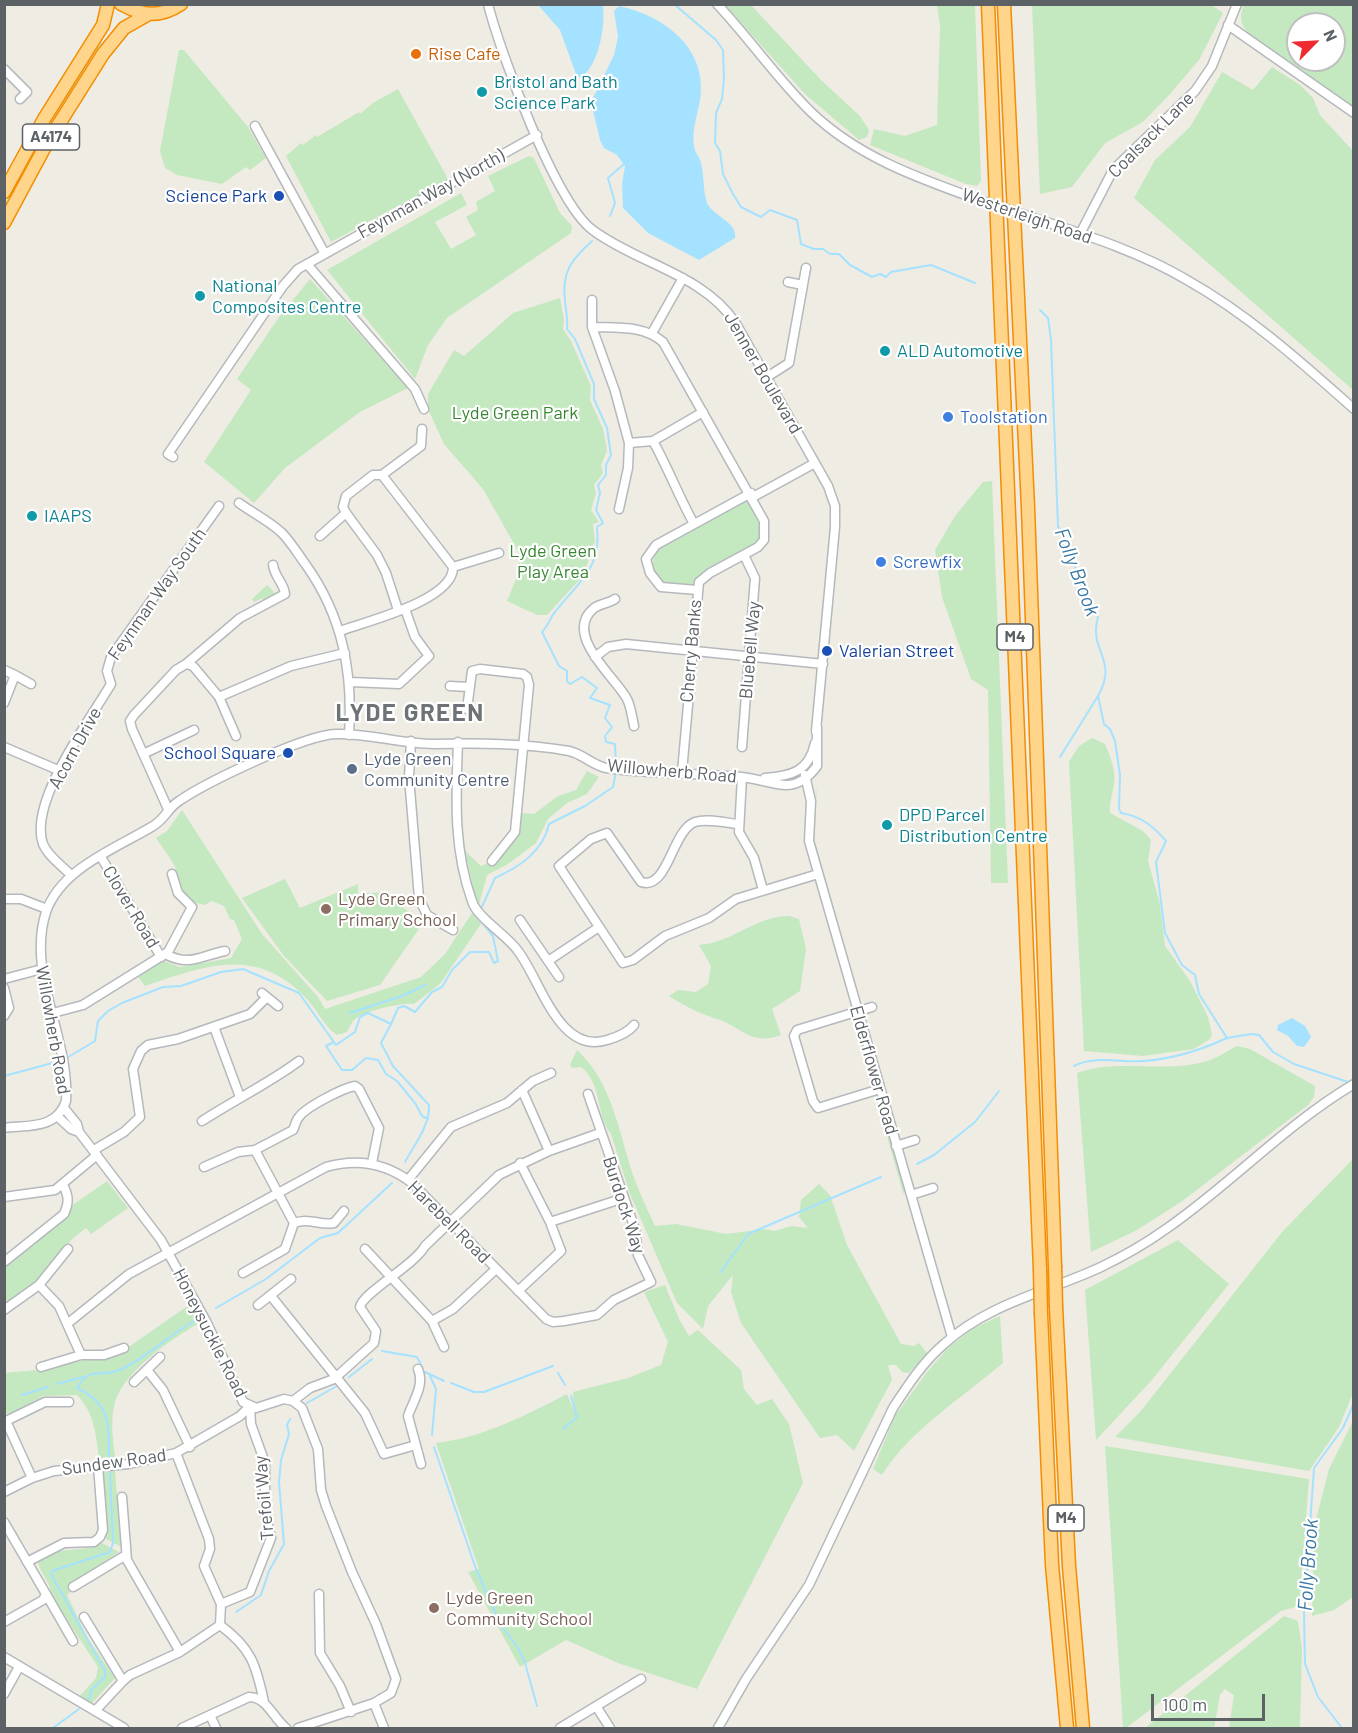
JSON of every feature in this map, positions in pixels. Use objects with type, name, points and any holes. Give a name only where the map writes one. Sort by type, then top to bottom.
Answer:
[{"type":"highway","name":"A4174","points":[[4,192],[50,110],[103,25],[108,4]]},
{"type":"highway","points":[[121,4],[147,15]]},
{"type":"highway","name":"A4174","points":[[4,223],[47,143],[103,54],[124,28],[147,15],[165,13],[181,4]]},
{"type":"highway","name":"M4","points":[[988,4],[1052,1565],[1067,1728]]},
{"type":"highway","name":"M4","points":[[1004,4],[1028,507],[1056,1307],[1068,1543],[1083,1728]]},
{"type":"street","name":"Jenner Boulevard","points":[[488,4],[501,49],[565,195],[590,228],[683,278],[712,296],[727,310],[828,486],[835,517],[823,664],[813,752],[804,773]]},
{"type":"street","name":"Westerleigh Road","points":[[717,4],[799,100],[844,139],[897,168],[982,201],[1080,234],[1161,266],[1235,310],[1283,346],[1353,409]]},
{"type":"street","name":"Coalsack Lane","points":[[1080,234],[1094,202],[1113,170],[1196,92],[1212,66],[1237,4]]},
{"type":"street","points":[[1228,25],[1353,113]]},
{"type":"street","points":[[4,69],[27,92],[20,99]]},
{"type":"street","points":[[255,126],[325,254]]},
{"type":"street","name":"Feynman Way (North)","points":[[170,456],[283,286],[307,264],[537,135]]},
{"type":"street","points":[[307,264],[415,390],[424,409]]},
{"type":"street","points":[[767,377],[789,363],[806,268]]},
{"type":"street","points":[[592,327],[640,329],[652,333],[683,278]]},
{"type":"street","points":[[788,282],[803,285]]},
{"type":"street","points":[[592,300],[592,327],[617,399],[629,443],[628,468],[619,508]]},
{"type":"street","name":"Cherry Banks","points":[[652,333],[668,348],[752,495],[766,531],[758,547],[703,577],[697,590],[682,772]]},
{"type":"street","points":[[629,443],[653,441],[703,412]]},
{"type":"street","points":[[350,682],[399,684],[429,656],[401,609],[377,555],[343,507],[346,496],[373,475],[382,475],[422,446],[422,429]]},
{"type":"street","points":[[653,441],[694,524]]},
{"type":"street","points":[[697,590],[661,587],[646,565],[646,559],[656,545],[815,462]]},
{"type":"street","points":[[340,631],[401,609],[446,587],[454,576],[453,567],[382,475]]},
{"type":"street","points":[[239,503],[286,539],[319,585],[340,631],[345,653],[350,682],[349,735]]},
{"type":"street","name":"Feynman Way South","points":[[111,684],[107,671],[111,657],[219,506]]},
{"type":"street","points":[[320,536],[346,513]]},
{"type":"street","points":[[453,567],[499,553]]},
{"type":"street","name":"Bluebell Way","points":[[742,747],[755,578],[744,555]]},
{"type":"street","points":[[168,809],[130,721],[176,670],[240,618],[285,594],[285,587],[275,577],[273,565]]},
{"type":"street","points":[[615,599],[592,609],[586,621],[588,643],[595,657],[628,700],[634,726]]},
{"type":"street","points":[[595,657],[617,644],[823,664]]},
{"type":"street","points":[[219,697],[291,666],[345,653]]},
{"type":"street","points":[[186,664],[193,666],[219,697],[236,736]]},
{"type":"street","points":[[467,709],[472,671],[476,669],[527,676],[529,685],[515,832],[492,861]]},
{"type":"street","points":[[4,670],[31,684]]},
{"type":"street","points":[[4,703],[15,675]]},
{"type":"street","name":"Acorn Drive","points":[[71,875],[45,848],[40,831],[44,811],[58,770],[111,684]]},
{"type":"street","points":[[450,686],[469,687]]},
{"type":"street","points":[[143,754],[194,730]]},
{"type":"street","name":"Willowherb Road","points":[[4,1128],[36,1126],[50,1122],[64,1108],[67,1092],[60,1047],[42,969],[42,926],[52,899],[71,875],[158,824],[168,809],[200,789],[267,756],[325,736],[349,735],[411,741],[522,746],[577,753],[605,767],[756,778],[783,784],[795,778]]},
{"type":"street","points":[[411,741],[409,777],[419,898],[427,915],[453,930]]},
{"type":"street","points":[[458,742],[456,837],[472,901],[479,912],[518,951],[555,1014],[573,1037],[590,1043],[600,1042],[622,1035],[634,1025]]},
{"type":"street","points":[[4,747],[58,770]]},
{"type":"street","points":[[804,773],[795,778],[811,801]]},
{"type":"street","name":"Elderflower Road","points":[[804,773],[811,801],[808,831],[818,874],[952,1337]]},
{"type":"street","points":[[742,777],[738,824],[742,840],[754,858],[763,890]]},
{"type":"street","points":[[738,824],[701,821],[691,825],[668,857],[658,879],[651,883],[641,882],[609,834],[604,832],[579,848],[559,866],[621,962],[628,962],[665,936],[709,918],[736,899],[818,874]]},
{"type":"street","name":"Clover Road","points":[[101,857],[163,955]]},
{"type":"street","points":[[172,874],[178,893],[192,907],[202,907]]},
{"type":"street","points":[[4,898],[21,899],[47,909]]},
{"type":"street","points":[[53,1013],[82,1005],[163,955],[174,945],[192,907]]},
{"type":"street","points":[[520,920],[560,977]]},
{"type":"street","points":[[548,961],[599,927]]},
{"type":"street","points":[[163,955],[179,961],[192,961],[225,951]]},
{"type":"street","points":[[4,979],[42,969]]},
{"type":"street","points":[[4,988],[9,1008],[4,1016]]},
{"type":"street","points":[[4,1197],[55,1190],[140,1117],[133,1069],[141,1052],[148,1045],[214,1028],[250,1014],[264,995],[278,1006]]},
{"type":"street","points":[[872,1007],[797,1030],[794,1036],[813,1101],[818,1108],[880,1089]]},
{"type":"street","points":[[214,1028],[240,1097]]},
{"type":"street","points":[[201,1121],[240,1097],[271,1082],[299,1061]]},
{"type":"street","points":[[408,1180],[451,1127],[507,1103],[522,1090],[551,1073]]},
{"type":"street","points":[[204,1167],[238,1152],[255,1150],[294,1130],[299,1117],[308,1110],[342,1090],[355,1086],[359,1089],[380,1128],[372,1163]]},
{"type":"street","points":[[718,1728],[746,1678],[809,1585],[894,1408],[924,1364],[952,1337],[985,1314],[1099,1268],[1140,1246],[1194,1208],[1290,1127],[1350,1086]]},
{"type":"street","points":[[522,1090],[549,1151]]},
{"type":"street","name":"Burdock Way","points":[[588,1094],[635,1229],[638,1255],[651,1282]]},
{"type":"street","name":"Honeysuckle Road","points":[[64,1108],[77,1124],[79,1132],[152,1225],[169,1253],[207,1323],[238,1395],[250,1406],[262,1408],[284,1400],[293,1401]]},
{"type":"street","name":"Honeysuckle Road","points":[[57,1116],[70,1129],[79,1132]]},
{"type":"street","points":[[298,1728],[374,1703],[391,1693],[395,1687],[394,1668],[326,1506],[321,1490],[316,1442],[302,1408],[293,1401],[310,1389],[337,1376],[374,1343],[376,1331],[364,1315],[360,1304],[392,1279],[404,1266],[417,1258],[425,1246],[499,1175],[520,1163],[600,1133]]},
{"type":"street","points":[[896,1146],[915,1140]]},
{"type":"street","points":[[243,1273],[285,1249],[294,1223],[255,1150]]},
{"type":"street","name":"Harebell Road","points":[[68,1323],[118,1281],[276,1192],[326,1167],[343,1162],[372,1163],[408,1180],[546,1319],[553,1322],[597,1315],[614,1300],[651,1282]]},
{"type":"street","points":[[518,1291],[561,1251],[550,1222],[520,1163]]},
{"type":"street","points":[[4,1262],[64,1214],[68,1194],[63,1185]]},
{"type":"street","points":[[910,1195],[933,1188]]},
{"type":"street","points":[[550,1222],[624,1198]]},
{"type":"street","points":[[294,1223],[314,1220],[329,1224],[338,1221],[344,1211]]},
{"type":"street","points":[[4,1310],[39,1285],[68,1249]]},
{"type":"street","points":[[365,1249],[432,1321],[444,1347]]},
{"type":"street","points":[[432,1321],[453,1309],[496,1269]]},
{"type":"street","points":[[258,1305],[291,1279]]},
{"type":"street","points":[[39,1285],[59,1306],[81,1355]]},
{"type":"street","points":[[271,1296],[365,1413],[384,1454],[416,1445]]},
{"type":"street","points":[[41,1367],[81,1355],[104,1355],[124,1348]]},
{"type":"street","points":[[134,1382],[160,1357]]},
{"type":"street","points":[[418,1369],[421,1377],[416,1400],[408,1416],[420,1464]]},
{"type":"street","points":[[147,1370],[163,1390],[190,1447]]},
{"type":"street","points":[[32,1478],[5,1421],[45,1402],[69,1402]]},
{"type":"street","name":"Sundew Road","points":[[4,1492],[32,1478],[71,1468],[129,1464],[176,1454],[240,1416],[250,1406]]},
{"type":"street","name":"Trefoil Way","points":[[220,1604],[250,1592],[257,1570],[270,1543],[270,1528],[265,1512],[265,1463],[251,1424],[250,1406]]},
{"type":"street","points":[[176,1454],[209,1539],[210,1549],[204,1566],[220,1604],[220,1625]]},
{"type":"street","points":[[27,1562],[64,1543],[94,1542],[100,1537],[103,1530],[98,1466]]},
{"type":"street","points":[[122,1497],[126,1555],[180,1652]]},
{"type":"street","points":[[4,1522],[73,1641]]},
{"type":"street","points":[[73,1587],[126,1555]]},
{"type":"street","points":[[4,1622],[43,1600],[46,1594]]},
{"type":"street","points":[[319,1594],[320,1653],[340,1686],[351,1712]]},
{"type":"street","points":[[84,1617],[123,1682]]},
{"type":"street","points":[[94,1711],[130,1675],[180,1652],[220,1625]]},
{"type":"street","points":[[220,1625],[242,1641],[253,1661],[264,1702],[286,1728]]},
{"type":"street","points":[[4,1657],[124,1728]]},
{"type":"street","points":[[4,1694],[19,1667]]},
{"type":"street","points":[[560,1728],[641,1678]]},
{"type":"street","points":[[182,1728],[249,1697],[264,1702]]},
{"type":"street","points":[[374,1703],[384,1728]]},
{"type":"street","points":[[596,1706],[610,1728]]},
{"type":"street","points":[[210,1715],[216,1728]]},
{"type":"green space","points":[[1210,4],[1223,13],[1199,60],[1170,94],[1143,122],[1105,143],[1072,187],[1040,194],[1032,5]]},
{"type":"green space","points":[[725,5],[751,5],[821,80],[860,116],[869,130],[867,137],[859,140],[806,95]]},
{"type":"green space","points":[[937,5],[975,5],[981,181],[977,186],[966,184],[870,145],[874,129],[905,136],[937,125],[940,26]]},
{"type":"green space","points":[[1244,5],[1353,5],[1353,106],[1304,72],[1346,72],[1346,12],[1286,12],[1286,59],[1248,33],[1243,26],[1241,16]]},
{"type":"green space","points":[[100,41],[103,44],[63,105],[5,212],[5,202],[65,94]]},
{"type":"green space","points":[[179,50],[184,50],[248,127],[266,158],[250,170],[246,167],[222,184],[177,175],[165,168],[160,151]]},
{"type":"green space","points":[[1272,67],[1300,85],[1313,98],[1320,115],[1353,151],[1353,390],[1134,198],[1155,160],[1190,127],[1222,72],[1253,90]]},
{"type":"green space","points":[[398,89],[447,177],[446,180],[331,242],[286,156],[301,143],[303,145],[316,135],[317,137],[359,112],[360,114],[373,103]]},
{"type":"green space","points":[[529,156],[534,158],[560,213],[572,226],[571,233],[447,318],[428,345],[415,379],[327,270],[461,193],[467,205],[435,222],[451,249],[476,235],[466,217],[478,210],[476,202],[495,191],[488,176]]},
{"type":"green space","points":[[310,279],[408,388],[360,412],[285,468],[254,503],[204,462],[251,390],[237,379],[279,317]]},
{"type":"green space","name":"Lyde Green Park","points":[[560,298],[564,320],[563,329],[571,341],[591,386],[590,400],[603,429],[607,451],[601,465],[603,473],[594,485],[596,493],[591,510],[599,522],[593,524],[595,541],[583,576],[547,615],[537,615],[507,601],[519,572],[518,551],[483,489],[444,444],[428,409],[428,394],[454,350],[464,356],[513,313]]},
{"type":"green space","points":[[992,481],[1008,883],[991,883],[988,690],[971,679],[942,597],[935,550],[955,516],[983,482]]},
{"type":"green space","points":[[749,499],[763,530],[758,540],[750,548],[708,571],[692,588],[670,585],[659,578],[653,565],[655,555],[661,546]]},
{"type":"green space","points":[[267,585],[275,593],[279,590],[279,593],[264,603],[262,598],[254,602],[252,599]]},
{"type":"green space","points":[[1092,738],[1105,744],[1111,758],[1114,787],[1110,813],[1143,831],[1151,840],[1148,861],[1160,904],[1165,946],[1190,981],[1208,1017],[1212,1034],[1210,1039],[1194,1049],[1143,1056],[1084,1051],[1069,762],[1079,746]]},
{"type":"green space","points":[[587,771],[599,777],[587,794],[567,803],[548,819],[536,843],[508,864],[487,875],[478,908],[465,851],[481,866],[489,863],[503,852],[514,838],[521,813],[534,814],[558,796],[576,790]]},
{"type":"green space","points":[[817,786],[814,838],[843,940],[813,842],[812,827]]},
{"type":"green space","points":[[182,810],[262,934],[318,997],[325,1009],[421,977],[445,954],[472,913],[481,924],[440,984],[414,1004],[401,1004],[366,1013],[353,1021],[347,1032],[337,1035],[328,1027],[309,1001],[285,980],[248,966],[208,967],[145,986],[137,975],[161,960],[180,967],[231,958],[242,939],[234,920],[230,919],[224,906],[211,901],[205,905],[196,903],[186,896],[175,867],[156,838],[167,831]]},
{"type":"green space","points":[[285,879],[300,908],[358,884],[358,894],[384,892],[423,923],[380,985],[327,1001],[284,956],[242,898]]},
{"type":"green space","points":[[789,916],[799,919],[806,949],[800,991],[772,1009],[781,1035],[762,1038],[748,1035],[728,1023],[694,1010],[669,996],[678,990],[696,992],[708,984],[711,966],[699,945],[722,940],[766,920]]},
{"type":"green space","points":[[857,1024],[881,1108],[879,1109],[855,1025]]},
{"type":"green space","points":[[1237,1046],[1250,1049],[1315,1086],[1314,1097],[1308,1105],[1181,1202],[1137,1230],[1091,1252],[1077,1073],[1109,1067],[1191,1065],[1211,1060]]},
{"type":"green space","points":[[577,1050],[599,1077],[606,1092],[633,1175],[655,1226],[676,1224],[726,1234],[765,1229],[775,1231],[791,1226],[808,1228],[799,1217],[801,1200],[819,1184],[830,1195],[847,1245],[901,1344],[914,1346],[919,1343],[927,1353],[909,1373],[902,1372],[896,1365],[888,1365],[892,1380],[854,1451],[837,1435],[820,1438],[741,1323],[731,1292],[733,1275],[708,1306],[703,1329],[677,1303],[630,1194],[593,1082],[581,1067],[572,1068],[570,1065]]},
{"type":"green space","points":[[880,1111],[882,1111],[905,1193],[903,1193]]},
{"type":"green space","points":[[1353,1159],[1353,1393],[1339,1427],[1309,1471],[1115,1437],[1140,1412],[1283,1231]]},
{"type":"green space","points":[[107,1181],[128,1208],[91,1234],[86,1228],[72,1239],[36,1283],[5,1306],[4,1267],[69,1214],[71,1206]]},
{"type":"green space","points":[[1178,1240],[1229,1284],[1151,1381],[1096,1440],[1085,1290]]},
{"type":"green space","points":[[665,1285],[679,1319],[689,1336],[698,1330],[741,1370],[744,1389],[757,1405],[772,1399],[789,1424],[803,1483],[697,1689],[618,1663],[566,1640],[520,1667],[468,1572],[479,1569],[436,1443],[487,1431],[567,1394],[574,1410],[573,1392],[628,1378],[661,1365],[668,1342],[644,1292]]},
{"type":"green space","points":[[189,1305],[198,1324],[150,1357],[128,1379],[120,1391],[115,1402],[112,1429],[115,1457],[99,1458],[91,1416],[77,1395],[43,1396],[15,1412],[5,1414],[4,1373],[37,1370],[120,1353]]},
{"type":"green space","points":[[1000,1316],[1003,1363],[922,1429],[907,1443],[882,1475],[873,1469],[895,1416],[927,1372],[949,1347],[974,1328]]},
{"type":"green space","points":[[1353,1421],[1353,1597],[1334,1610],[1312,1616],[1314,1527],[1329,1469]]},
{"type":"green space","points":[[1105,1446],[1309,1479],[1299,1606],[1281,1611],[1126,1728],[1123,1728]]},
{"type":"green space","points":[[115,1470],[121,1547],[106,1539],[102,1471]]},
{"type":"green space","points":[[102,1543],[119,1552],[69,1585],[72,1591],[67,1595],[87,1637],[115,1678],[92,1703],[79,1697],[96,1678],[98,1667],[51,1595],[50,1586],[38,1560],[56,1552],[88,1548]]},
{"type":"green space","points":[[1284,1616],[1298,1621],[1302,1649],[1300,1728],[1229,1728],[1234,1695],[1225,1689],[1220,1695],[1214,1728],[1145,1728]]},
{"type":"water","points":[[538,5],[603,5],[600,43],[593,62],[582,77],[577,77],[560,30]]},
{"type":"water","points":[[619,6],[650,16],[677,34],[695,59],[700,74],[701,91],[693,139],[694,148],[701,163],[706,200],[709,206],[732,227],[735,238],[699,260],[648,233],[623,208],[622,184],[625,166],[617,155],[604,148],[600,140],[591,102],[614,55],[618,37],[614,11]]},
{"type":"water","points":[[1292,1018],[1305,1026],[1311,1037],[1304,1047],[1297,1046],[1288,1036],[1277,1030],[1278,1025]]},
{"type":"waterway","name":"Folly Brook","points":[[674,4],[716,40],[723,50],[724,78],[722,99],[716,113],[715,143],[720,151],[723,174],[741,207],[761,217],[770,210],[797,220],[801,244],[814,249],[823,249],[830,254],[839,254],[850,265],[872,277],[880,274],[886,277],[891,272],[931,265],[975,283]]},
{"type":"waterway","points":[[610,216],[615,203],[608,178],[624,164]]},
{"type":"waterway","points":[[592,241],[570,267],[564,291],[567,329],[575,339],[594,384],[594,399],[607,428],[611,455],[606,465],[606,475],[598,485],[600,493],[596,510],[603,523],[597,527],[598,541],[592,564],[580,583],[553,614],[542,632],[559,666],[567,671],[567,681],[570,684],[582,677],[597,688],[590,698],[610,705],[605,718],[612,727],[605,736],[606,742],[615,744],[616,767]]},
{"type":"waterway","name":"Folly Brook","points":[[1040,310],[1048,318],[1051,340],[1058,527],[1064,532],[1063,545],[1070,551],[1084,594],[1098,617],[1097,639],[1105,664],[1104,683],[1098,696],[1104,724],[1110,729],[1115,741],[1120,775],[1119,809],[1121,813],[1146,822],[1166,841],[1156,862],[1165,933],[1182,965],[1195,975],[1199,994],[1227,1038],[1259,1035],[1273,1052],[1294,1064],[1351,1083]]},
{"type":"waterway","points":[[1060,757],[1098,696]]},
{"type":"waterway","points":[[480,911],[495,878],[513,869],[529,857],[541,843],[549,824],[585,806],[613,787],[616,772]]},
{"type":"waterway","points":[[65,1059],[95,1041],[98,1021],[108,1011],[122,1003],[163,987],[181,986],[221,972],[243,969],[299,993],[336,1045],[355,1032],[360,1017],[368,1013],[391,1024],[398,1008],[404,1006],[415,1012],[432,992],[442,987],[452,970],[470,952],[489,952],[494,963],[498,961],[493,936],[476,915]]},
{"type":"waterway","points":[[350,1013],[402,996],[425,985]]},
{"type":"waterway","points":[[391,1024],[381,1043],[393,1066],[429,1105],[427,1120],[405,1162]]},
{"type":"waterway","points":[[1074,1066],[1099,1060],[1135,1061],[1165,1058],[1196,1050],[1227,1038]]},
{"type":"waterway","points":[[334,1042],[326,1046],[342,1070],[352,1070],[366,1058],[378,1060],[386,1074],[397,1081],[415,1103],[422,1116],[428,1119]]},
{"type":"waterway","points":[[4,1076],[60,1061]]},
{"type":"waterway","points":[[917,1164],[934,1155],[975,1122],[999,1091]]},
{"type":"waterway","points":[[720,1273],[748,1234],[881,1177]]},
{"type":"waterway","points":[[216,1308],[266,1279],[320,1238],[338,1233],[392,1183]]},
{"type":"waterway","points":[[109,1458],[108,1426],[102,1408],[88,1394],[77,1388],[91,1374],[113,1372],[130,1365],[194,1321]]},
{"type":"waterway","points":[[382,1351],[417,1357],[421,1365]]},
{"type":"waterway","points":[[349,1377],[372,1359]]},
{"type":"waterway","points":[[451,1383],[474,1392],[484,1392],[553,1366]]},
{"type":"waterway","points":[[425,1372],[444,1381]]},
{"type":"waterway","points":[[558,1373],[565,1385]]},
{"type":"waterway","points":[[430,1376],[436,1389],[432,1435]]},
{"type":"waterway","points":[[57,1384],[83,1377]]},
{"type":"waterway","points":[[307,1403],[337,1386]]},
{"type":"waterway","points":[[22,1395],[48,1387]]},
{"type":"waterway","points":[[563,1429],[577,1417],[571,1396]]},
{"type":"waterway","name":"Folly Brook","points":[[1342,1728],[1318,1697],[1305,1664],[1304,1613],[1314,1468],[1343,1428],[1354,1403]]},
{"type":"waterway","points":[[236,1612],[261,1595],[269,1571],[284,1544],[279,1482],[281,1460],[289,1434],[287,1425],[290,1419]]},
{"type":"waterway","points":[[434,1447],[476,1569],[501,1625],[518,1648],[525,1663],[537,1706]]},
{"type":"waterway","points":[[86,1703],[91,1690],[105,1677],[105,1671],[51,1574],[52,1571],[110,1552],[113,1543],[110,1473]]},
{"type":"waterway","points":[[53,1728],[79,1709]]},
{"type":"place","name":"Rise Cafe","points":[[416,54]]},
{"type":"place","name":"Bristol and Bath Science Park","points":[[482,92]]},
{"type":"place","name":"Science Park","points":[[279,196]]},
{"type":"place","name":"National Composites Centre","points":[[200,296]]},
{"type":"place","name":"ALD Automotive","points":[[885,351]]},
{"type":"place","name":"Toolstation","points":[[948,417]]},
{"type":"place","name":"IAAPS","points":[[32,516]]},
{"type":"place","name":"Screwfix","points":[[881,562]]},
{"type":"place","name":"Valerian Street","points":[[827,651]]},
{"type":"place","name":"School Square","points":[[288,753]]},
{"type":"place","name":"Lyde Green Community Centre","points":[[352,769]]},
{"type":"place","name":"DPD Parcel Distribution Centre","points":[[887,825]]},
{"type":"place","name":"Lyde Green Primary School","points":[[326,909]]},
{"type":"place","name":"Lyde Green Community School","points":[[434,1608]]},
{"type":"district","name":"LYDE GREEN","points":[[410,713]]},
{"type":"park label","name":"Lyde Green Play Area","points":[[553,561]]}]
